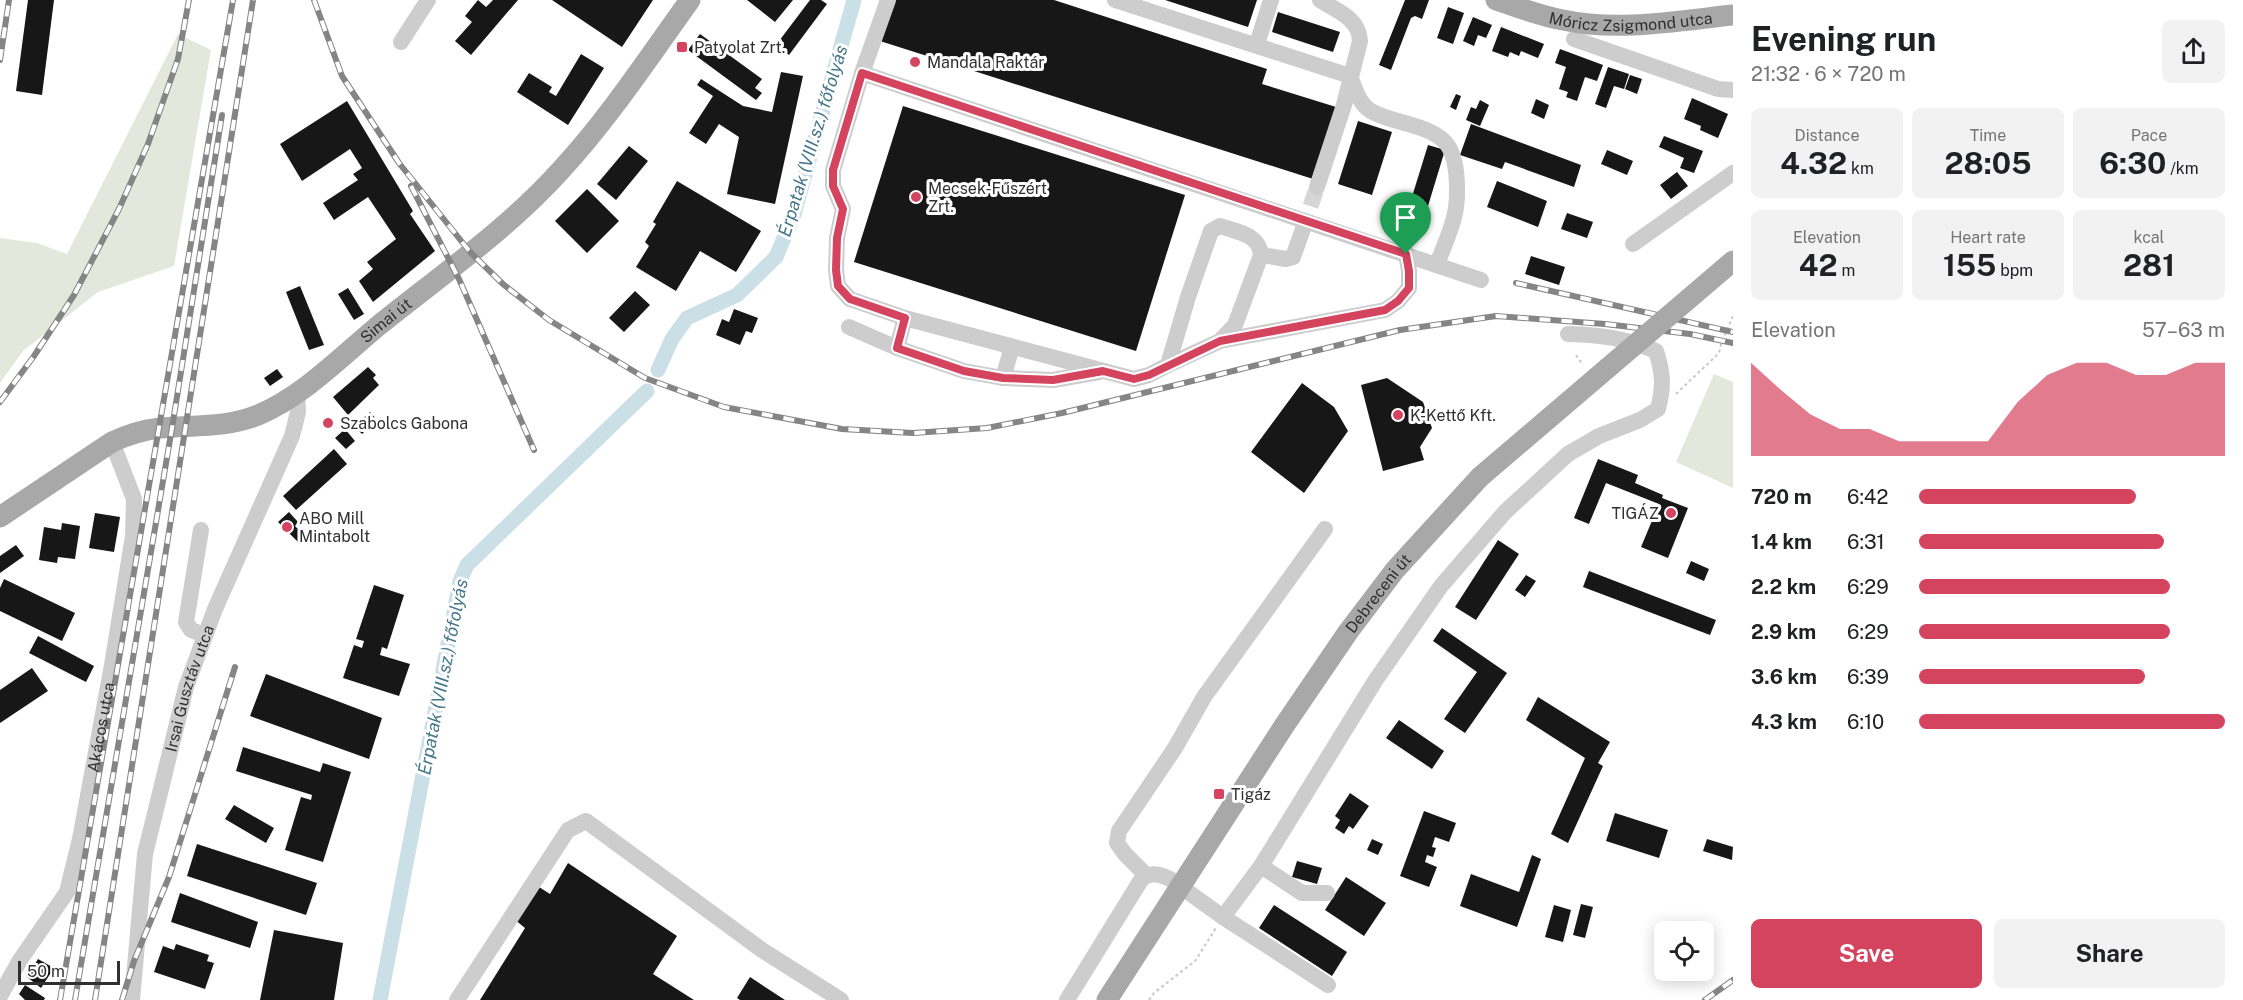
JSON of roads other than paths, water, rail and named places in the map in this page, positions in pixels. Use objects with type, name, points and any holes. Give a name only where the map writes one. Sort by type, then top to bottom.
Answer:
[{"type":"main road","name":"Simai út","points":[[0,516],[112,442],[128,435],[160,428],[187,428],[240,421],[259,414],[297,392],[489,237],[538,194],[586,140],[690,0]]},
{"type":"main road","name":"Móricz Zsigmond utca","points":[[1496,0],[1563,21],[1622,26],[1733,15]]},
{"type":"main road","name":"Debreceni út","points":[[1107,1000],[1284,726],[1370,601],[1435,524],[1480,477],[1733,261]]},
{"type":"street","points":[[401,42],[428,0]]},
{"type":"street","points":[[888,0],[862,73],[833,170],[833,186],[843,209],[837,238],[838,286],[850,299],[905,318],[1134,379],[1149,375],[1220,341],[1385,310],[1398,301],[1409,288],[1406,254]]},
{"type":"street","points":[[1257,44],[1271,0]]},
{"type":"street","points":[[1317,187],[1344,105],[1360,41],[1360,34],[1355,23],[1320,0]]},
{"type":"street","points":[[1119,1],[1350,76],[1359,98],[1370,111],[1429,132],[1444,140],[1451,151],[1457,175],[1454,220],[1437,265]]},
{"type":"street","name":"Móricz Zsigmond utca","points":[[1574,39],[1718,89],[1733,90]]},
{"type":"street","points":[[862,73],[1481,280]]},
{"type":"street","points":[[1633,244],[1733,173]]},
{"type":"street","points":[[1168,365],[1211,231],[1220,226],[1256,239],[1261,247],[1261,255],[1235,326],[1220,341]]},
{"type":"street","points":[[1261,255],[1286,259],[1293,257],[1303,229]]},
{"type":"street","points":[[897,348],[905,318]]},
{"type":"street","points":[[849,327],[897,348],[964,371],[1003,378],[1053,380],[1103,371]]},
{"type":"street","points":[[1223,918],[1261,866],[1375,681],[1441,586],[1497,520],[1568,454],[1599,436],[1640,420],[1658,409],[1663,391],[1662,370],[1656,351],[1632,341],[1607,336],[1568,334]]},
{"type":"street","points":[[1003,378],[1012,347]]},
{"type":"street","name":"Irsai Gusztáv utca","points":[[132,1000],[145,854],[186,687],[205,635],[291,436],[298,412],[297,392]]},
{"type":"street","name":"Akácos utca","points":[[0,996],[20,960],[67,892],[80,839],[112,665],[132,536],[134,499],[112,442]]},
{"type":"street","points":[[1325,529],[1204,697],[1175,748],[1119,831],[1117,843],[1146,875],[1160,874],[1170,879],[1179,888],[1223,918],[1328,985]]},
{"type":"street","points":[[201,530],[186,622],[191,630],[205,635]]},
{"type":"street","points":[[457,1000],[568,830],[586,821],[762,950],[841,1000]]},
{"type":"street","points":[[1261,866],[1302,893],[1327,893]]},
{"type":"street","points":[[1067,1000],[1146,875]]},
{"type":"waterway","name":"Érpatak (VIII.sz.) főfolyás","points":[[658,370],[672,339],[687,318],[737,295],[776,257],[794,214],[854,0]]},
{"type":"waterway","name":"Érpatak (VIII.sz.) főfolyás","points":[[380,1000],[460,581],[467,565],[647,391]]},
{"type":"tunnel","points":[[1303,229],[1317,187]]},
{"type":"railway","points":[[0,60],[9,0]]},
{"type":"railway","points":[[0,402],[74,295],[119,209],[148,144],[178,59],[189,0]]},
{"type":"railway","points":[[60,1000],[233,0]]},
{"type":"railway","points":[[95,1000],[253,0]]},
{"type":"railway","points":[[314,0],[342,76],[399,163],[470,252],[504,285],[549,320],[645,378],[724,407],[842,429],[913,433],[987,428],[1062,413],[1400,330],[1496,316],[1605,324],[1690,334],[1733,343]]},
{"type":"railway","points":[[75,1000],[172,428],[222,115]]},
{"type":"railway","points":[[411,186],[459,279],[534,450]]},
{"type":"railway","points":[[1516,283],[1733,332]]},
{"type":"railway","points":[[122,1000],[134,961],[169,877],[235,667]]},
{"type":"railway","points":[[1705,1000],[1733,980]]},
{"type":"place","name":"Patyolat Zrt.","points":[[682,47]]},
{"type":"place","name":"Mandala Raktár","points":[[915,62]]},
{"type":"place","name":"Mecsek-Fűszért Zrt.","points":[[916,197]]},
{"type":"place","name":"K-Kettő Kft.","points":[[1398,415]]},
{"type":"place","name":"Szabolcs Gabona","points":[[328,423]]},
{"type":"place","name":"TIGÁZ","points":[[1671,513]]},
{"type":"place","name":"ABO Mill Mintabolt","points":[[287,527]]},
{"type":"place","name":"Tigáz","points":[[1219,794]]}]
